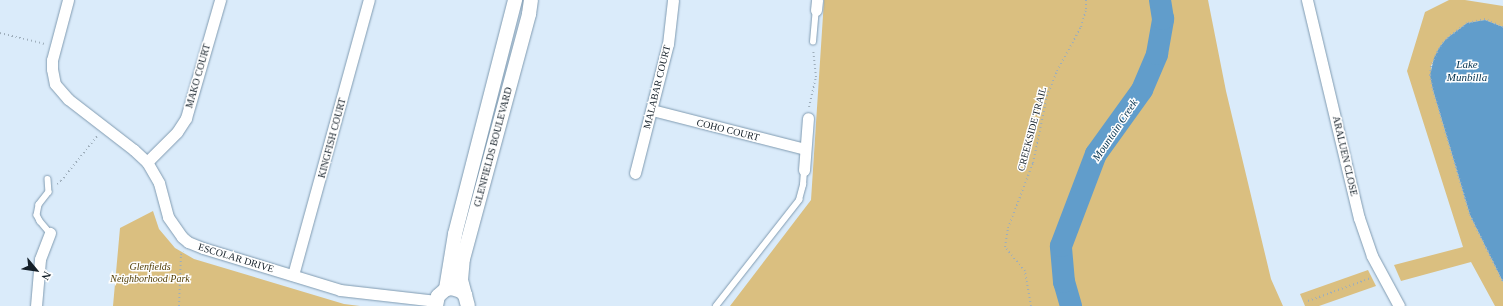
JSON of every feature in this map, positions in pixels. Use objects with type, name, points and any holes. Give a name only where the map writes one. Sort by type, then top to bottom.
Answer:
[{"type":"street","name":"ESCOLAR DRIVE","points":[[68,0],[52,60],[55,84],[68,99],[134,150],[146,162],[159,183],[170,221],[177,232],[188,242],[351,292],[436,304]]},
{"type":"street","name":"MAKO COURT","points":[[146,162],[177,132],[186,118],[220,0]]},
{"type":"street","name":"KINGFISH COURT","points":[[293,275],[369,0]]},
{"type":"street","name":"GLENFIELDS BOULEVARD","points":[[446,289],[455,234],[515,0]]},
{"type":"street","name":"GLENFIELDS BOULEVARD","points":[[470,303],[461,280],[463,259],[529,14],[531,0]]},
{"type":"street","name":"MALABAR COURT","points":[[635,173],[668,44],[673,0]]},
{"type":"street","name":"ARALUEN CLOSE","points":[[1307,0],[1359,218],[1372,256],[1399,306]]},
{"type":"street","name":"COHO COURT","points":[[652,110],[805,150]]},
{"type":"street","points":[[804,170],[808,118]]},
{"type":"street","points":[[36,306],[40,260],[50,232]]},
{"type":"street","points":[[436,304],[438,296],[446,289],[456,288],[470,303]]},
{"type":"lane","points":[[813,42],[817,5]]},
{"type":"lane","points":[[716,306],[799,200],[803,185],[804,170]]},
{"type":"lane","points":[[48,179],[49,192],[39,205],[37,215],[40,221],[50,232]]},
{"type":"path","name":"CREEKSIDE TRAIL","points":[[1031,306],[1025,271],[1004,247],[1008,228],[1033,163],[1047,96],[1057,70],[1081,27],[1086,9],[1086,0]]},
{"type":"path","points":[[1503,27],[1485,20],[1467,23],[1446,40],[1439,48],[1431,66],[1430,75],[1433,90],[1470,216],[1503,282]]},
{"type":"path","points":[[0,32],[46,44]]},
{"type":"path","points":[[808,118],[809,105],[816,77],[813,42]]},
{"type":"path","points":[[61,181],[99,134]]},
{"type":"path","points":[[179,306],[181,255],[188,242]]},
{"type":"path","points":[[1308,301],[1366,281],[1381,273]]},
{"type":"green space","points":[[824,0],[1208,0],[1226,91],[1271,279],[1283,306],[730,306],[811,200]]},
{"type":"green space","points":[[1449,0],[1465,0],[1503,6],[1503,27],[1485,20],[1467,23],[1446,39],[1439,48],[1431,66],[1433,90],[1470,215],[1503,282],[1503,306],[1495,306],[1471,262],[1401,281],[1394,265],[1463,247],[1407,71],[1425,12]]},
{"type":"green space","name":"Glenfields Neighborhood Park","points":[[153,211],[159,229],[175,248],[194,259],[344,304],[360,306],[113,306],[120,228]]},
{"type":"green space","points":[[1368,270],[1376,286],[1319,306],[1305,306],[1300,294]]},
{"type":"water","name":"Lake Munbilla","points":[[1485,20],[1503,27],[1503,282],[1470,215],[1433,90],[1430,75],[1434,58],[1446,39],[1467,23]]},
{"type":"waterway","name":"Mountain Creek","points":[[1071,306],[1064,282],[1061,246],[1096,154],[1142,90],[1157,54],[1163,19],[1160,0]]}]
